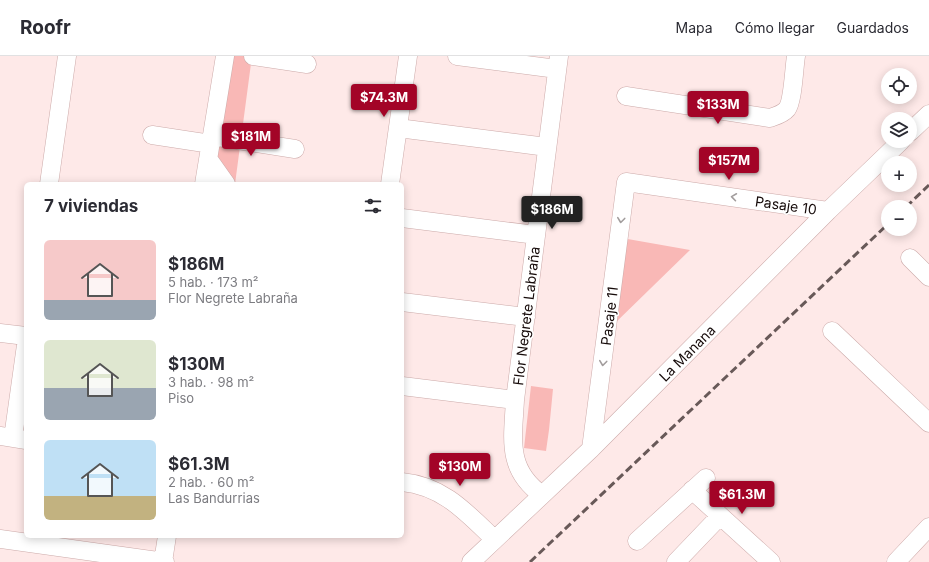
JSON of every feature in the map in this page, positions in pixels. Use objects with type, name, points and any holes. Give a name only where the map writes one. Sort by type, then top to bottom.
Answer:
[{"type":"street","points":[[49,182],[67,56]]},
{"type":"street","points":[[204,182],[211,147],[223,56]]},
{"type":"street","points":[[253,56],[307,64]]},
{"type":"street","points":[[390,182],[408,56]]},
{"type":"street","points":[[457,56],[558,62]]},
{"type":"street","points":[[626,96],[770,118],[779,115],[786,110],[790,103],[796,56]]},
{"type":"street","name":"Flor Negrete Labraña","points":[[542,495],[534,489],[521,474],[514,456],[512,439],[515,400],[558,62]]},
{"type":"street","points":[[917,125],[929,114]]},
{"type":"street","points":[[398,128],[547,147]]},
{"type":"street","points":[[152,135],[211,147],[295,149]]},
{"type":"street","points":[[211,147],[225,182]]},
{"type":"street","name":"La Manana","points":[[471,562],[494,538],[592,449],[828,211],[894,148]]},
{"type":"street","name":"Pasaje 10","points":[[626,182],[828,211]]},
{"type":"street","name":"Pasaje 11","points":[[592,449],[626,182]]},
{"type":"street","points":[[404,218],[536,235]]},
{"type":"street","points":[[910,258],[929,277]]},
{"type":"street","points":[[404,302],[526,317]]},
{"type":"street","points":[[832,331],[929,423]]},
{"type":"street","points":[[0,333],[24,336]]},
{"type":"street","points":[[13,438],[24,359]]},
{"type":"street","points":[[404,386],[515,400]]},
{"type":"street","points":[[637,541],[706,478]]},
{"type":"street","points":[[404,482],[420,485],[442,494],[463,509],[494,538]]},
{"type":"street","points":[[692,490],[771,562]]},
{"type":"street","points":[[676,562],[720,516]]},
{"type":"street","points":[[896,562],[929,527]]},
{"type":"street","points":[[0,539],[164,562],[167,538]]},
{"type":"shaded area","points":[[228,56],[252,56],[235,182],[233,182],[216,163]]},
{"type":"shaded area","points":[[622,238],[690,250],[611,327]]},
{"type":"shaded area","points":[[531,386],[553,389],[546,451],[524,448]]},
{"type":"railway","points":[[913,200],[929,185]]},
{"type":"railway","points":[[530,562],[881,231]]}]
